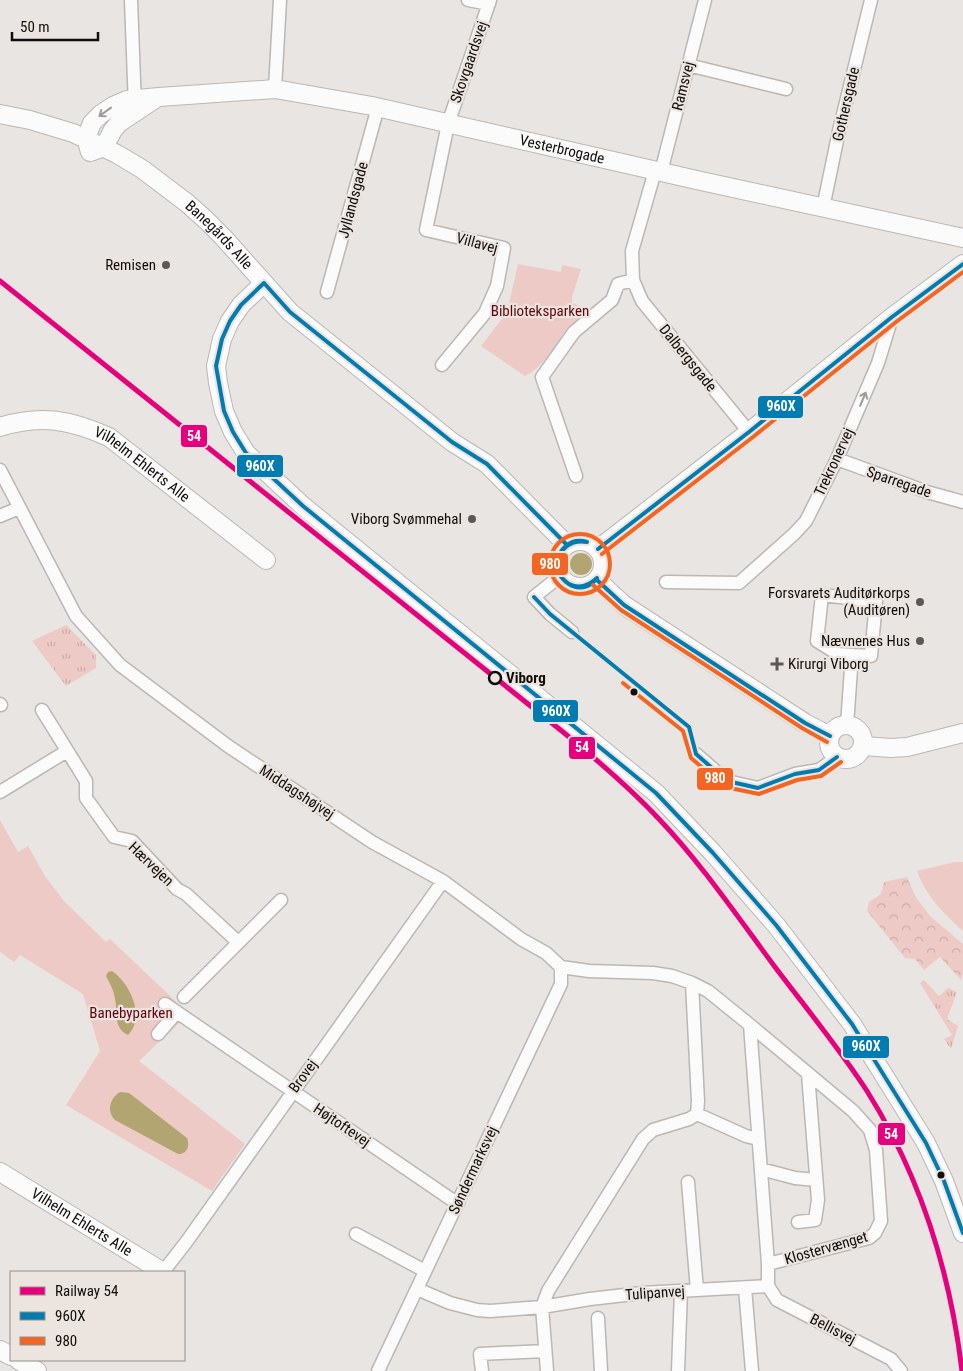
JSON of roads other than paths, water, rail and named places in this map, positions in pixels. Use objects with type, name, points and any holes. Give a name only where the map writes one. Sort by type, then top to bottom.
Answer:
[{"type":"street","points":[[93,146],[112,130],[135,105],[131,0]]},
{"type":"street","points":[[275,89],[280,0]]},
{"type":"street","points":[[468,0],[490,2]]},
{"type":"street","name":"Ramsvej","points":[[658,172],[705,0]]},
{"type":"street","name":"Gothersgade","points":[[823,208],[839,131],[871,0]]},
{"type":"street","name":"Skovgaardsvej","points":[[448,124],[490,2]]},
{"type":"street","points":[[688,65],[786,89]]},
{"type":"street","name":"Vesterbrogade","points":[[135,105],[159,97],[275,89],[378,107],[658,172],[963,238]]},
{"type":"street","name":"Jyllandsgade","points":[[328,292],[378,107]]},
{"type":"street","points":[[0,114],[53,126],[93,146]]},
{"type":"street","name":"Villavej","points":[[442,365],[485,313],[497,286],[504,248],[426,230],[448,124]]},
{"type":"street","points":[[0,126],[93,146]]},
{"type":"street","name":"Banegårds Alle","points":[[93,146],[142,169],[187,203],[223,236],[290,312],[452,442],[487,464],[566,544]]},
{"type":"street","name":"Dalbergsgade","points":[[658,172],[632,251],[633,280],[642,301],[749,432]]},
{"type":"street","points":[[598,549],[749,432],[892,317],[963,264]]},
{"type":"street","points":[[576,476],[542,377],[574,332],[612,300],[618,284],[633,280]]},
{"type":"street","points":[[264,282],[241,305],[230,321],[222,339],[216,366],[224,411],[233,432],[246,452],[303,506],[656,793],[713,853],[776,925],[852,1024],[926,1143],[944,1181],[963,1233]]},
{"type":"street","name":"Trekronervej","points":[[666,582],[739,582],[794,534],[806,521],[836,459],[878,363],[892,317]]},
{"type":"street","name":"Vilhelm Ehlerts Alle","points":[[0,427],[14,422],[38,419],[60,420],[86,426],[110,437],[266,560]]},
{"type":"street","name":"Sparregade","points":[[836,459],[927,492],[963,502]]},
{"type":"street","name":"Middagshøjvej","points":[[0,470],[76,616],[120,665],[228,746],[372,842],[443,881],[521,939],[546,952],[561,967]]},
{"type":"street","points":[[0,516],[19,508]]},
{"type":"street","points":[[584,541],[598,549],[602,556],[603,564],[602,572],[597,580],[585,587],[578,587],[568,584],[560,576],[556,562],[558,555],[566,544],[584,541]]},
{"type":"street","points":[[560,576],[534,597],[568,628]]},
{"type":"street","points":[[597,580],[624,605],[805,723],[830,736]]},
{"type":"street","points":[[822,595],[876,601],[871,656],[852,654],[838,654],[818,641],[822,595]]},
{"type":"street","points":[[847,725],[852,654]]},
{"type":"street","name":"Hærvejen","points":[[42,710],[86,781],[86,798],[114,837],[132,841],[177,889],[186,894],[238,942]]},
{"type":"street","points":[[847,725],[854,727],[860,732],[863,746],[855,757],[843,759],[837,757],[830,748],[830,736],[840,726],[847,725]]},
{"type":"street","points":[[863,746],[907,747],[963,733]]},
{"type":"street","points":[[0,792],[67,751]]},
{"type":"street","points":[[696,754],[728,781],[758,788],[795,774],[819,770],[837,757]]},
{"type":"street","name":"Brovej","points":[[164,1271],[443,881]]},
{"type":"street","points":[[184,997],[281,900]]},
{"type":"street","points":[[561,967],[589,971],[654,973],[672,976],[692,983],[697,1114]]},
{"type":"street","name":"Søndermarksvej","points":[[378,1371],[560,984],[561,967]]},
{"type":"street","name":"Klostervænget","points":[[692,983],[708,991],[853,1112],[870,1130],[876,1150],[881,1220],[875,1233],[869,1238],[768,1264]]},
{"type":"street","name":"Højtoftevej","points":[[165,1004],[458,1204]]},
{"type":"street","points":[[158,1034],[177,1012]]},
{"type":"street","name":"Klostervænget","points":[[750,1025],[768,1264],[768,1286]]},
{"type":"street","name":"Klostervænget","points":[[798,1222],[815,1220],[818,1200],[808,1074]]},
{"type":"street","points":[[697,1114],[746,1136],[758,1139]]},
{"type":"street","points":[[547,1371],[542,1307],[548,1291],[644,1139],[653,1130],[689,1119],[697,1114]]},
{"type":"street","points":[[761,1169],[794,1178],[816,1180]]},
{"type":"street","name":"Vilhelm Ehlerts Alle","points":[[0,1172],[161,1271]]},
{"type":"street","points":[[688,1182],[697,1290]]},
{"type":"street","points":[[356,1234],[425,1271]]},
{"type":"street","name":"Tulipanvej","points":[[417,1289],[450,1303],[477,1310],[490,1311],[542,1307],[590,1299],[768,1286]]},
{"type":"street","name":"Bellisvej","points":[[768,1286],[777,1300],[891,1359],[900,1371]]},
{"type":"street","points":[[745,1288],[752,1371]]},
{"type":"street","points":[[678,1371],[681,1291]]},
{"type":"street","points":[[598,1318],[601,1371]]},
{"type":"street","points":[[482,1371],[480,1354],[545,1351]]},
{"type":"street","points":[[20,1361],[37,1371]]},
{"type":"rail line","name":"54","points":[[0,281],[563,732],[624,784],[674,835],[718,890],[834,1044],[867,1091],[886,1124],[918,1191],[941,1261],[950,1297],[962,1371]]},
{"type":"place","name":"Remisen","points":[[166,265]]},
{"type":"place","name":"Viborg Svømmehal","points":[[472,519]]},
{"type":"place","name":"Forsvarets Auditørkorps (Auditøren)","points":[[920,602]]},
{"type":"place","name":"Nævnenes Hus","points":[[920,641]]},
{"type":"place","name":"Kirurgi Viborg","points":[[777,664]]},
{"type":"place","name":"Viborg","points":[[495,678]]},
{"type":"park label","name":"Biblioteksparken","points":[[540,311]]},
{"type":"park label","name":"Banebyparken","points":[[131,1013]]}]
